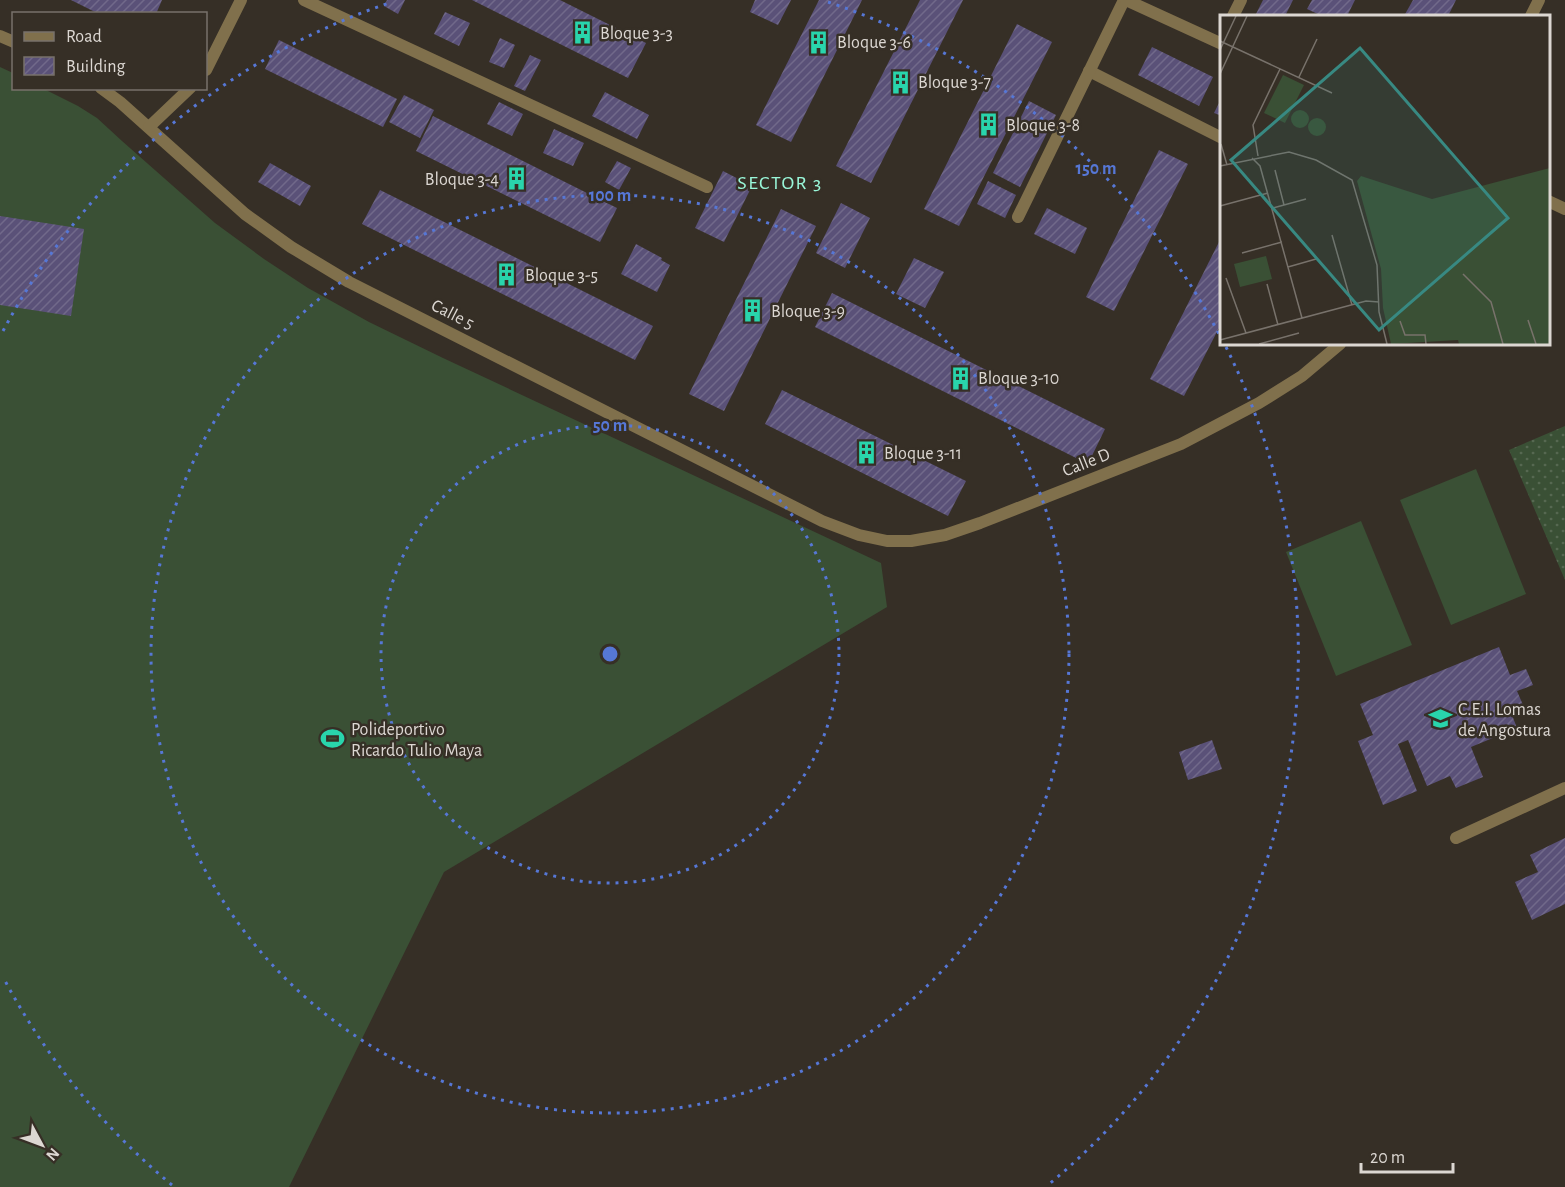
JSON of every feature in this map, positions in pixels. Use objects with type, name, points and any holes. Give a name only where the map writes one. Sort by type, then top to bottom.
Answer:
[{"type":"street","points":[[207,68],[241,0]]},
{"type":"street","points":[[304,0],[707,187]]},
{"type":"street","points":[[1018,217],[1125,0],[1220,42]]},
{"type":"street","points":[[1234,15],[1241,0]]},
{"type":"street","points":[[1532,15],[1539,0]]},
{"type":"street","points":[[1089,71],[1220,137]]},
{"type":"street","name":"Calle 5","points":[[103,90],[149,127],[245,214],[291,247],[349,282],[822,521]]},
{"type":"street","points":[[149,127],[188,90]]},
{"type":"street","points":[[1550,202],[1565,209]]},
{"type":"street","name":"Calle D","points":[[822,521],[859,535],[887,541],[911,541],[945,535],[981,523],[1181,444],[1259,403],[1302,376],[1339,345]]},
{"type":"street","points":[[1456,838],[1565,788]]},
{"type":"green space","name":"Polideportivo Ricardo Tulio Maya","points":[[0,67],[12,73],[12,90],[46,90],[97,118],[215,223],[308,288],[369,322],[443,358],[881,563],[887,607],[444,872],[289,1187],[0,1187]]},
{"type":"green space","points":[[1565,426],[1565,580],[1509,450]]},
{"type":"green space","points":[[1476,469],[1526,594],[1451,625],[1400,500]]},
{"type":"green space","points":[[1361,521],[1412,645],[1336,676],[1286,552]]},
{"type":"building","points":[[71,0],[162,0],[157,12],[95,12]]},
{"type":"building","points":[[387,0],[405,0],[398,14],[384,6]]},
{"type":"building","name":"Bloque 3-3","points":[[472,0],[560,0],[646,43],[628,78]]},
{"type":"building","points":[[755,0],[791,0],[778,25],[750,12]]},
{"type":"building","name":"Bloque 3-6","points":[[819,0],[862,0],[791,142],[756,125]]},
{"type":"building","name":"Bloque 3-7","points":[[920,0],[963,0],[871,183],[836,166]]},
{"type":"building","points":[[1263,0],[1293,0],[1286,15],[1256,15]]},
{"type":"building","points":[[1312,0],[1355,0],[1348,15],[1320,15],[1307,9]]},
{"type":"building","points":[[1413,0],[1456,0],[1448,15],[1405,15]]},
{"type":"building","points":[[445,12],[470,23],[459,46],[434,34]]},
{"type":"building","name":"Bloque 3-8","points":[[1017,24],[1052,42],[959,226],[924,209]]},
{"type":"building","points":[[500,38],[515,45],[504,68],[489,62]]},
{"type":"building","points":[[279,40],[397,99],[383,127],[265,69]]},
{"type":"building","points":[[1152,47],[1213,77],[1199,106],[1138,75]]},
{"type":"building","points":[[530,55],[541,60],[525,91],[514,86]]},
{"type":"building","points":[[605,92],[649,115],[637,139],[592,116]]},
{"type":"building","points":[[404,95],[434,110],[420,138],[389,122]]},
{"type":"building","points":[[1029,101],[1056,115],[1020,187],[993,173]]},
{"type":"building","points":[[1220,101],[1220,115],[1214,113]]},
{"type":"building","points":[[499,102],[523,114],[512,136],[487,124]]},
{"type":"building","name":"Bloque 3-4","points":[[433,116],[617,208],[600,242],[416,151]]},
{"type":"building","points":[[554,129],[584,143],[573,166],[543,153]]},
{"type":"building","points":[[1159,150],[1188,164],[1114,311],[1086,297]]},
{"type":"building","points":[[617,161],[631,168],[619,190],[605,182]]},
{"type":"building","points":[[270,163],[311,186],[300,206],[258,182]]},
{"type":"building","points":[[723,171],[752,186],[724,242],[695,228]]},
{"type":"building","points":[[988,181],[1016,195],[1005,218],[977,204]]},
{"type":"building","name":"Bloque 3-5","points":[[380,190],[653,326],[635,360],[362,224]]},
{"type":"building","points":[[841,203],[870,218],[845,268],[816,253]]},
{"type":"building","points":[[1047,208],[1087,228],[1075,254],[1034,234]]},
{"type":"building","name":"Bloque 3-9","points":[[781,209],[816,226],[724,411],[689,394]]},
{"type":"building","points":[[0,216],[84,229],[71,316],[0,305]]},
{"type":"building","points":[[1220,240],[1220,326],[1184,396],[1150,379]]},
{"type":"building","points":[[636,244],[670,265],[657,292],[621,274]]},
{"type":"building","points":[[914,258],[944,272],[925,308],[896,294]]},
{"type":"building","name":"Bloque 3-10","points":[[832,293],[1105,429],[1088,464],[815,327]]},
{"type":"building","name":"Bloque 3-11","points":[[782,390],[966,481],[948,516],[765,424]]},
{"type":"building","name":"C.E.I. Lomas de Angostura","points":[[1499,647],[1510,675],[1526,669],[1533,685],[1517,691],[1523,705],[1510,710],[1517,728],[1471,747],[1483,777],[1456,788],[1450,776],[1427,786],[1408,740],[1398,744],[1417,791],[1383,805],[1358,741],[1373,735],[1360,704]]},
{"type":"building","points":[[1212,740],[1222,769],[1188,780],[1179,752]]},
{"type":"building","points":[[1565,838],[1565,904],[1532,920],[1515,882],[1538,872],[1530,855]]},
{"type":"place","name":"Bloque 3-3","points":[[582,33]]},
{"type":"place","name":"Bloque 3-6","points":[[819,42]]},
{"type":"place","name":"Bloque 3-7","points":[[900,82]]},
{"type":"place","name":"Bloque 3-8","points":[[988,125]]},
{"type":"place","name":"Bloque 3-4","points":[[517,179]]},
{"type":"place","name":"Bloque 3-5","points":[[507,275]]},
{"type":"place","name":"Bloque 3-9","points":[[753,311]]},
{"type":"place","name":"Bloque 3-10","points":[[960,378]]},
{"type":"place","name":"Bloque 3-11","points":[[866,453]]},
{"type":"place","name":"C.E.I. Lomas de Angostura","points":[[1440,719]]},
{"type":"place","name":"Polideportivo Ricardo Tulio Maya","points":[[333,739]]},
{"type":"district","name":"SECTOR 3","points":[[780,182]]}]
